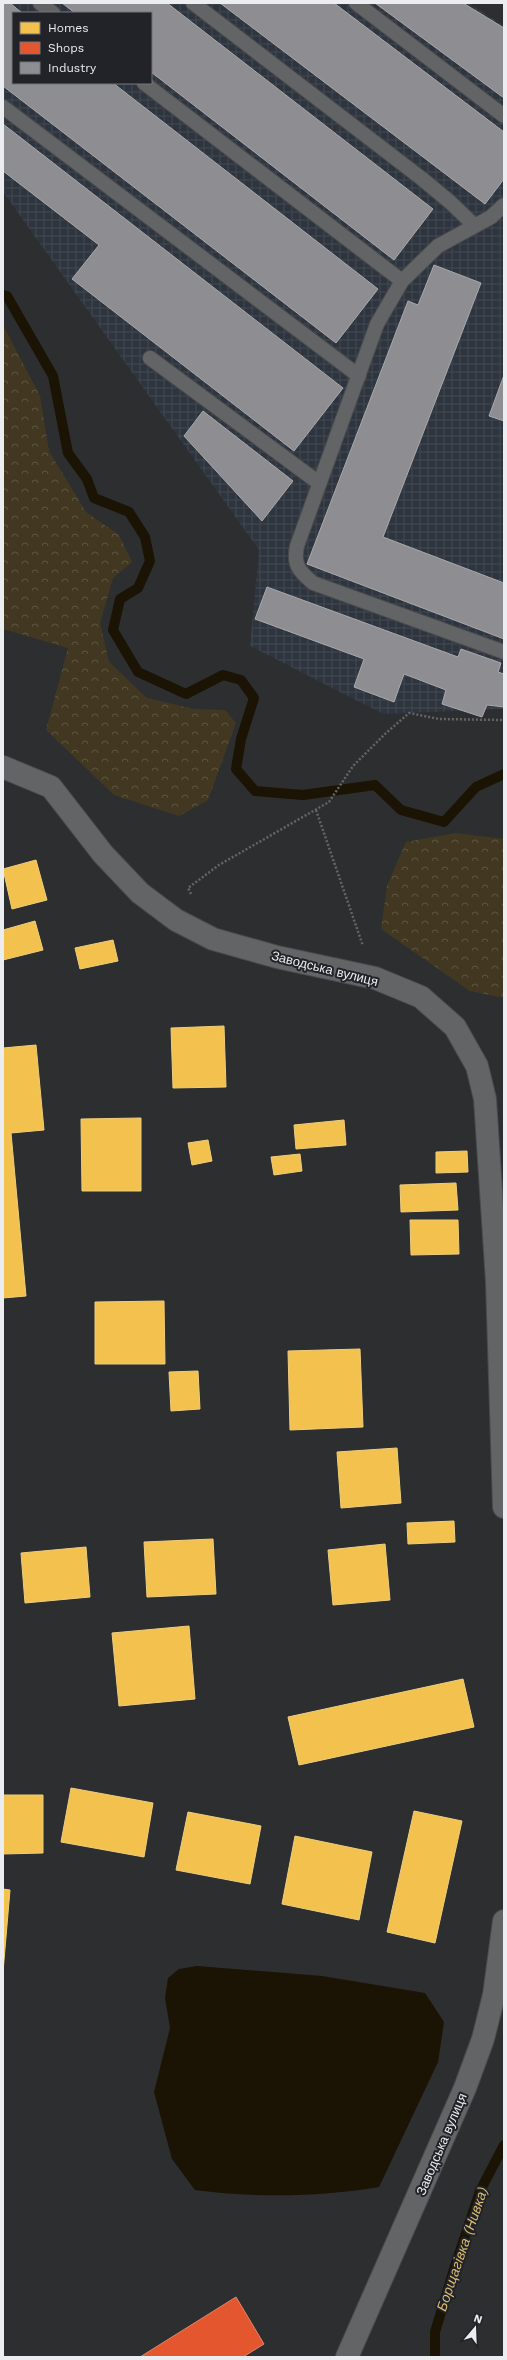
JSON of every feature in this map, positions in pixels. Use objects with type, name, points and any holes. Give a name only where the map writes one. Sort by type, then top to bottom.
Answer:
[{"type":"street","name":"Заводська вулиця","points":[[3,767],[51,787],[103,854],[140,893],[176,920],[213,939],[277,957],[375,978],[421,998],[455,1027],[479,1073],[485,1099],[497,1282],[504,1507]]},
{"type":"street","name":"Заводська вулиця","points":[[347,2357],[470,2074],[483,2039],[494,1995],[504,1921]]},
{"type":"lane","points":[[40,3],[52,12]]},
{"type":"lane","points":[[193,3],[421,178],[450,202],[475,226]]},
{"type":"lane","points":[[356,3],[504,116]]},
{"type":"lane","points":[[145,84],[402,281]]},
{"type":"lane","points":[[3,107],[359,376]]},
{"type":"lane","points":[[504,205],[475,226],[438,246],[402,281],[377,324],[319,483],[294,558],[301,572],[313,583],[504,652]]},
{"type":"lane","points":[[150,358],[319,483]]},
{"type":"path","points":[[213,939],[188,888],[219,865],[329,802],[353,766],[384,734],[409,713],[439,719],[504,720]]},
{"type":"path","points":[[316,810],[375,978]]},
{"type":"shaded area","points":[[3,3],[469,3],[504,26],[504,709],[383,714],[250,646],[259,550],[3,192]]},
{"type":"shaded area","points":[[197,1966],[322,1976],[425,1993],[444,2022],[438,2062],[379,2187],[333,2193],[287,2195],[218,2193],[195,2190],[172,2159],[154,2092],[170,2028],[165,1998],[168,1978],[179,1969]]},
{"type":"green space","points":[[3,325],[40,396],[49,451],[86,512],[119,535],[132,562],[113,578],[100,623],[109,662],[147,698],[194,709],[225,710],[236,723],[208,800],[179,816],[114,795],[46,730],[68,648],[3,629]]},
{"type":"green space","points":[[455,833],[504,839],[504,998],[470,991],[381,929],[387,886],[406,842]]},
{"type":"building: Homes","points":[[36,860],[47,900],[12,909],[3,869]]},
{"type":"building: Homes","points":[[35,921],[43,950],[3,960],[3,930]]},
{"type":"building: Homes","points":[[113,940],[118,961],[80,969],[75,948]]},
{"type":"building: Homes","points":[[224,1026],[226,1087],[173,1088],[171,1028]]},
{"type":"building: Homes","points":[[36,1045],[44,1130],[11,1133],[26,1296],[3,1298],[3,1048]]},
{"type":"building: Homes","points":[[141,1118],[141,1191],[82,1191],[81,1119]]},
{"type":"building: Homes","points":[[344,1120],[346,1145],[296,1149],[294,1125]]},
{"type":"building: Homes","points":[[208,1140],[212,1161],[192,1165],[188,1143]]},
{"type":"building: Homes","points":[[467,1151],[468,1172],[436,1173],[436,1152]]},
{"type":"building: Homes","points":[[300,1154],[302,1171],[274,1175],[271,1157]]},
{"type":"building: Homes","points":[[456,1183],[458,1210],[401,1212],[400,1185]]},
{"type":"building: Homes","points":[[410,1220],[458,1220],[459,1254],[411,1255]]},
{"type":"building: Homes","points":[[164,1301],[165,1364],[95,1364],[95,1302]]},
{"type":"building: Homes","points":[[360,1349],[363,1427],[290,1430],[288,1351]]},
{"type":"building: Homes","points":[[198,1371],[200,1409],[171,1411],[169,1372]]},
{"type":"building: Homes","points":[[397,1448],[401,1503],[341,1508],[337,1452]]},
{"type":"building: Homes","points":[[454,1521],[455,1542],[408,1544],[407,1523]]},
{"type":"building: Homes","points":[[213,1539],[216,1594],[147,1597],[144,1542]]},
{"type":"building: Homes","points":[[385,1544],[390,1600],[333,1605],[328,1550]]},
{"type":"building: Homes","points":[[86,1547],[90,1597],[25,1603],[21,1553]]},
{"type":"building: Homes","points":[[189,1626],[195,1699],[119,1706],[112,1633]]},
{"type":"building: Homes","points":[[463,1679],[474,1727],[299,1765],[288,1717]]},
{"type":"building: Homes","points":[[71,1788],[153,1803],[144,1857],[61,1842]]},
{"type":"building: Homes","points":[[3,1795],[43,1795],[43,1853],[3,1854]]},
{"type":"building: Homes","points":[[414,1811],[462,1821],[435,1943],[387,1932]]},
{"type":"building: Homes","points":[[188,1812],[261,1826],[250,1884],[176,1870]]},
{"type":"building: Homes","points":[[295,1836],[372,1852],[359,1920],[282,1904]]},
{"type":"building: Homes","points":[[3,1889],[10,1890],[3,1972]]},
{"type":"building: Shops","points":[[236,2297],[264,2344],[243,2357],[140,2357]]},
{"type":"building: Industry","points":[[3,3],[10,3],[21,12],[12,12],[12,84],[114,84],[378,289],[336,343],[3,86]]},
{"type":"building: Industry","points":[[62,3],[167,3],[433,209],[394,260],[152,73],[152,12],[74,12]]},
{"type":"building: Industry","points":[[220,3],[334,3],[504,132],[504,179],[485,204]]},
{"type":"building: Industry","points":[[375,3],[463,3],[504,28],[504,98]]},
{"type":"building: Industry","points":[[3,124],[343,388],[294,451],[72,279],[99,245],[3,171]]},
{"type":"building: Industry","points":[[434,265],[481,283],[383,537],[504,583],[504,639],[307,564],[408,301],[418,305]]},
{"type":"building: Industry","points":[[504,375],[504,421],[489,416]]},
{"type":"building: Industry","points":[[203,411],[293,481],[262,521],[184,436]]},
{"type":"building: Industry","points":[[267,587],[458,657],[461,649],[501,663],[498,672],[504,674],[504,707],[487,705],[482,717],[442,704],[446,690],[404,674],[394,702],[354,687],[364,659],[255,619]]},
{"type":"waterway","name":"Борщагівка (Нивка)","points":[[3,295],[7,296],[53,376],[68,453],[87,479],[94,498],[129,512],[145,537],[150,561],[138,588],[120,599],[113,630],[138,672],[186,694],[223,675],[241,680],[254,698],[241,739],[236,769],[255,791],[303,795],[375,785],[401,810],[444,822],[476,787],[504,774]]},
{"type":"waterway","name":"Борщагівка (Нивка)","points":[[435,2357],[435,2332],[455,2266],[480,2191],[504,2145]]}]
